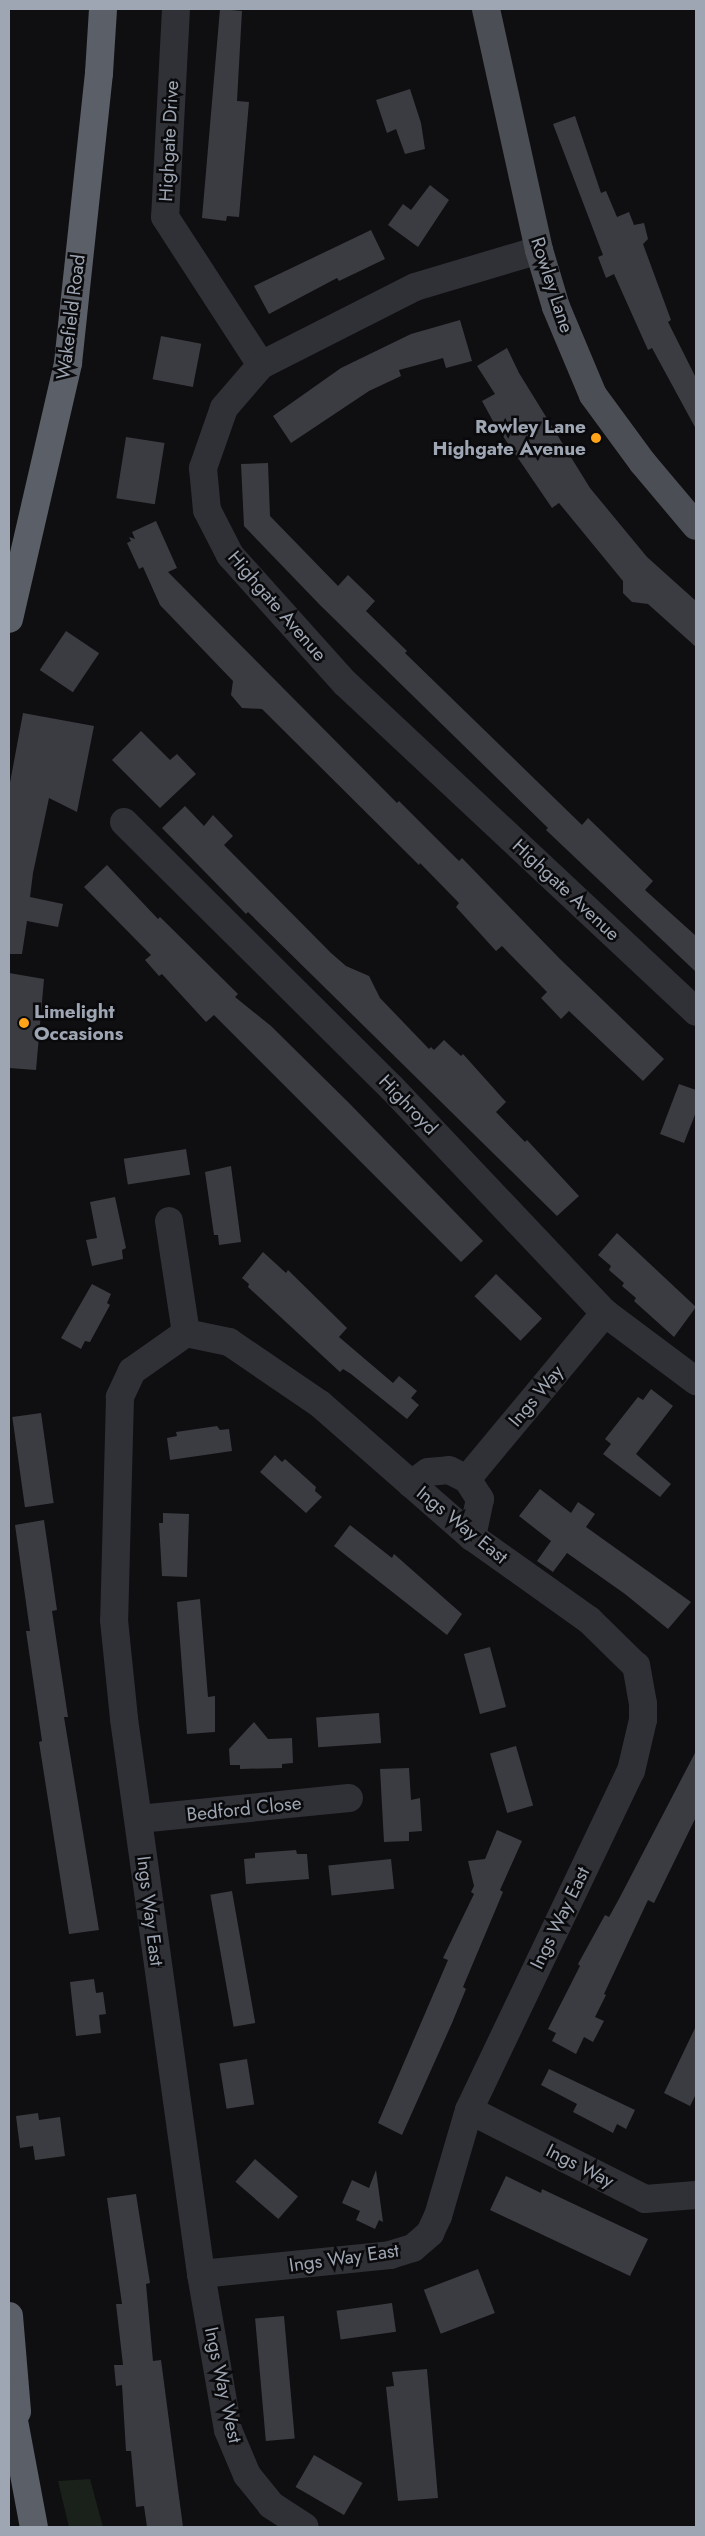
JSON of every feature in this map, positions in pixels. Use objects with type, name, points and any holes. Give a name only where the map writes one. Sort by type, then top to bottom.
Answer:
[{"type":"highway","name":"Wakefield Road","points":[[9,620],[68,363],[99,74],[103,9]]},
{"type":"highway","points":[[9,2316],[19,2444]]},
{"type":"highway","points":[[9,2394],[34,2527]]},
{"type":"main road","name":"Rowley Lane","points":[[486,9],[539,250],[556,307],[593,395],[643,463],[696,526]]},
{"type":"street","name":"Highgate Drive","points":[[176,9],[165,217],[261,365]]},
{"type":"street","name":"Highgate Avenue","points":[[539,250],[415,286],[261,365],[224,408],[203,468],[207,510],[230,555],[345,683],[696,1012]]},
{"type":"street","name":"Highroyd","points":[[124,822],[392,1088],[605,1313],[696,1380]]},
{"type":"street","points":[[169,1221],[186,1334]]},
{"type":"street","name":"Ings Way","points":[[468,1479],[605,1313]]},
{"type":"street","name":"Ings Way East","points":[[186,1334],[229,1342],[320,1404],[411,1484],[472,1537],[589,1620],[636,1666],[641,1680],[643,1712],[631,1771],[468,2110],[438,2216],[430,2234],[412,2248],[390,2255],[201,2274],[114,1620],[120,1397],[132,1371],[186,1334]]},
{"type":"street","points":[[411,1484],[428,1472],[449,1470],[468,1479],[480,1499],[472,1537]]},
{"type":"street","name":"Bedford Close","points":[[139,1819],[349,1798]]},
{"type":"street","name":"Ings Way","points":[[468,2110],[645,2199],[696,2195]]},
{"type":"street","name":"Ings Way West","points":[[201,2274],[218,2380],[232,2439],[247,2475],[271,2505],[306,2527]]},
{"type":"shaded area","points":[[90,2479],[103,2527],[69,2527],[58,2481]]},
{"type":"building","points":[[220,9],[242,11],[237,101],[249,102],[239,217],[227,216],[226,221],[202,218]]},
{"type":"building","points":[[410,89],[421,123],[425,149],[405,154],[396,129],[387,133],[376,100]]},
{"type":"building","points":[[575,116],[601,193],[606,191],[617,217],[629,212],[634,225],[644,223],[648,239],[643,244],[671,320],[668,322],[696,378],[696,429],[652,348],[648,350],[614,274],[606,278],[598,257],[603,255],[553,124]]},
{"type":"building","points":[[430,185],[449,200],[418,247],[388,225],[403,204],[411,210]]},
{"type":"building","points":[[371,230],[385,259],[339,281],[337,278],[269,314],[254,286]]},
{"type":"building","points":[[460,320],[472,361],[446,368],[443,358],[399,370],[401,376],[369,391],[291,443],[273,416],[341,368],[411,334]]},
{"type":"building","points":[[161,336],[201,344],[193,387],[153,379]]},
{"type":"building","points":[[507,348],[519,373],[590,488],[647,557],[696,601],[696,647],[648,604],[632,602],[623,593],[623,581],[559,503],[552,508],[494,423],[482,401],[495,394],[477,366]]},
{"type":"building","points":[[126,437],[165,443],[155,504],[116,498]]},
{"type":"building","points":[[268,463],[270,516],[338,586],[348,575],[375,601],[366,611],[407,651],[405,653],[582,825],[588,818],[653,881],[645,890],[696,936],[696,972],[546,830],[548,828],[320,605],[244,526],[241,464]]},
{"type":"building","points":[[156,521],[177,568],[168,572],[397,803],[399,801],[459,861],[462,858],[560,959],[664,1059],[643,1081],[569,1011],[561,1019],[541,998],[547,992],[502,946],[496,951],[456,907],[459,903],[262,709],[242,708],[231,695],[233,681],[160,605],[143,567],[139,569],[127,543],[131,541],[129,537],[135,539],[132,532]]},
{"type":"building","points":[[66,631],[99,653],[73,692],[40,670]]},
{"type":"building","points":[[23,713],[94,726],[77,812],[49,798],[33,873],[30,897],[63,904],[58,927],[27,921],[22,954],[9,954],[9,788]]},
{"type":"building","points":[[141,731],[170,760],[177,754],[196,774],[160,808],[112,760]]},
{"type":"building","points":[[185,806],[204,826],[213,815],[233,836],[224,845],[331,953],[346,966],[369,976],[380,998],[429,1049],[431,1047],[434,1050],[444,1040],[461,1056],[463,1054],[506,1102],[496,1112],[525,1142],[527,1140],[579,1196],[557,1216],[248,912],[246,914],[162,828]]},
{"type":"building","points":[[107,865],[158,919],[160,917],[238,994],[235,997],[271,1026],[349,1103],[483,1241],[461,1262],[214,1015],[206,1022],[162,974],[159,976],[145,960],[151,955],[84,887]]},
{"type":"building","name":"Limelight Occasions","points":[[9,973],[44,979],[36,1070],[9,1068]]},
{"type":"building","points":[[679,1084],[696,1090],[696,1112],[684,1143],[660,1134]]},
{"type":"building","points":[[186,1149],[190,1175],[128,1185],[124,1159]]},
{"type":"building","points":[[231,1166],[241,1242],[219,1245],[218,1235],[214,1235],[205,1172]]},
{"type":"building","points":[[115,1197],[126,1248],[122,1250],[123,1259],[92,1266],[86,1240],[97,1238],[90,1202]]},
{"type":"building","points":[[617,1233],[696,1307],[674,1337],[634,1301],[636,1298],[622,1286],[624,1283],[609,1270],[611,1266],[598,1255]]},
{"type":"building","points":[[263,1252],[286,1273],[288,1270],[347,1328],[339,1337],[393,1383],[399,1376],[417,1391],[411,1398],[419,1405],[407,1419],[351,1374],[343,1369],[340,1372],[248,1287],[249,1284],[242,1278]]},
{"type":"building","points":[[496,1274],[542,1318],[521,1341],[474,1296]]},
{"type":"building","points":[[92,1284],[111,1294],[107,1303],[110,1305],[90,1342],[85,1341],[81,1349],[61,1338]]},
{"type":"building","points":[[651,1389],[673,1406],[636,1454],[671,1484],[660,1497],[603,1454],[611,1444],[605,1439],[638,1397],[643,1400]]},
{"type":"building","points":[[41,1413],[54,1503],[25,1507],[12,1417]]},
{"type":"building","points":[[217,1426],[220,1430],[229,1429],[232,1451],[170,1460],[167,1438],[177,1436],[176,1432]]},
{"type":"building","points":[[275,1455],[282,1462],[285,1459],[316,1487],[315,1491],[322,1497],[306,1513],[260,1472]]},
{"type":"building","points":[[540,1489],[571,1513],[578,1502],[595,1514],[586,1527],[691,1602],[668,1629],[625,1594],[567,1553],[553,1572],[537,1561],[551,1541],[519,1516]]},
{"type":"building","points":[[163,1513],[189,1514],[187,1577],[162,1576],[159,1523],[163,1523]]},
{"type":"building","points":[[44,1520],[57,1610],[52,1611],[68,1717],[64,1717],[99,1930],[69,1934],[39,1742],[42,1741],[26,1631],[30,1631],[15,1525]]},
{"type":"building","points":[[350,1525],[392,1558],[394,1554],[462,1614],[447,1635],[334,1546]]},
{"type":"building","points":[[200,1599],[208,1697],[215,1696],[215,1732],[187,1734],[177,1602]]},
{"type":"building","points":[[490,1647],[506,1707],[480,1714],[464,1654]]},
{"type":"building","points":[[379,1713],[381,1743],[318,1747],[316,1717]]},
{"type":"building","points":[[254,1722],[268,1739],[292,1738],[293,1763],[282,1764],[282,1768],[240,1769],[240,1765],[230,1765],[229,1749]]},
{"type":"building","points":[[516,1746],[533,1806],[507,1813],[490,1753]]},
{"type":"building","points":[[696,1751],[696,1817],[654,1903],[648,1900],[604,1994],[606,1995],[595,2017],[604,2021],[593,2042],[584,2037],[576,2054],[552,2041],[556,2033],[548,2029],[580,1966],[578,1964],[605,1915],[609,1917]]},
{"type":"building","points":[[409,1768],[411,1800],[420,1798],[422,1831],[409,1832],[409,1841],[384,1842],[380,1769]]},
{"type":"building","points":[[497,1830],[522,1841],[500,1890],[503,1892],[463,1987],[466,1989],[402,2135],[378,2123],[448,1960],[443,1958],[474,1894],[471,1892],[474,1886],[468,1861],[485,1859]]},
{"type":"building","points":[[296,1850],[297,1854],[307,1854],[309,1879],[246,1884],[244,1859],[255,1858],[255,1853]]},
{"type":"building","points":[[391,1859],[394,1889],[331,1895],[328,1866]]},
{"type":"building","points":[[232,1891],[255,2023],[234,2027],[210,1895]]},
{"type":"building","points":[[94,1979],[96,1993],[103,1992],[106,2014],[99,2015],[101,2033],[76,2036],[70,1982]]},
{"type":"building","points":[[696,2026],[696,2094],[690,2106],[664,2093]]},
{"type":"building","points":[[247,2059],[254,2104],[227,2109],[219,2063]]},
{"type":"building","points":[[549,2069],[635,2110],[626,2129],[617,2124],[613,2133],[573,2112],[577,2104],[541,2085]]},
{"type":"building","points":[[38,2113],[39,2120],[60,2117],[65,2156],[35,2160],[33,2146],[20,2148],[16,2116]]},
{"type":"building","points":[[255,2159],[298,2196],[278,2219],[235,2182]]},
{"type":"building","points":[[376,2170],[383,2222],[379,2220],[375,2229],[356,2220],[360,2211],[342,2203],[352,2180],[369,2188]]},
{"type":"building","points":[[506,2176],[541,2193],[542,2189],[648,2239],[630,2276],[490,2210]]},
{"type":"building","points":[[136,2194],[150,2283],[146,2284],[153,2361],[161,2360],[183,2527],[147,2527],[144,2506],[136,2507],[131,2451],[126,2451],[122,2385],[116,2386],[114,2365],[123,2365],[116,2304],[122,2304],[107,2198]]},
{"type":"building","points":[[478,2269],[495,2313],[441,2334],[424,2290]]},
{"type":"building","points":[[392,2303],[396,2332],[341,2340],[337,2311]]},
{"type":"building","points":[[284,2316],[295,2439],[266,2441],[255,2319]]},
{"type":"building","points":[[427,2369],[438,2498],[398,2501],[386,2387],[394,2386],[392,2372]]},
{"type":"building","points":[[314,2455],[362,2483],[344,2515],[296,2487]]},
{"type":"place","name":"Rowley Lane Highgate Avenue","points":[[596,438]]},
{"type":"place","name":"Limelight Occasions","points":[[24,1023]]}]
